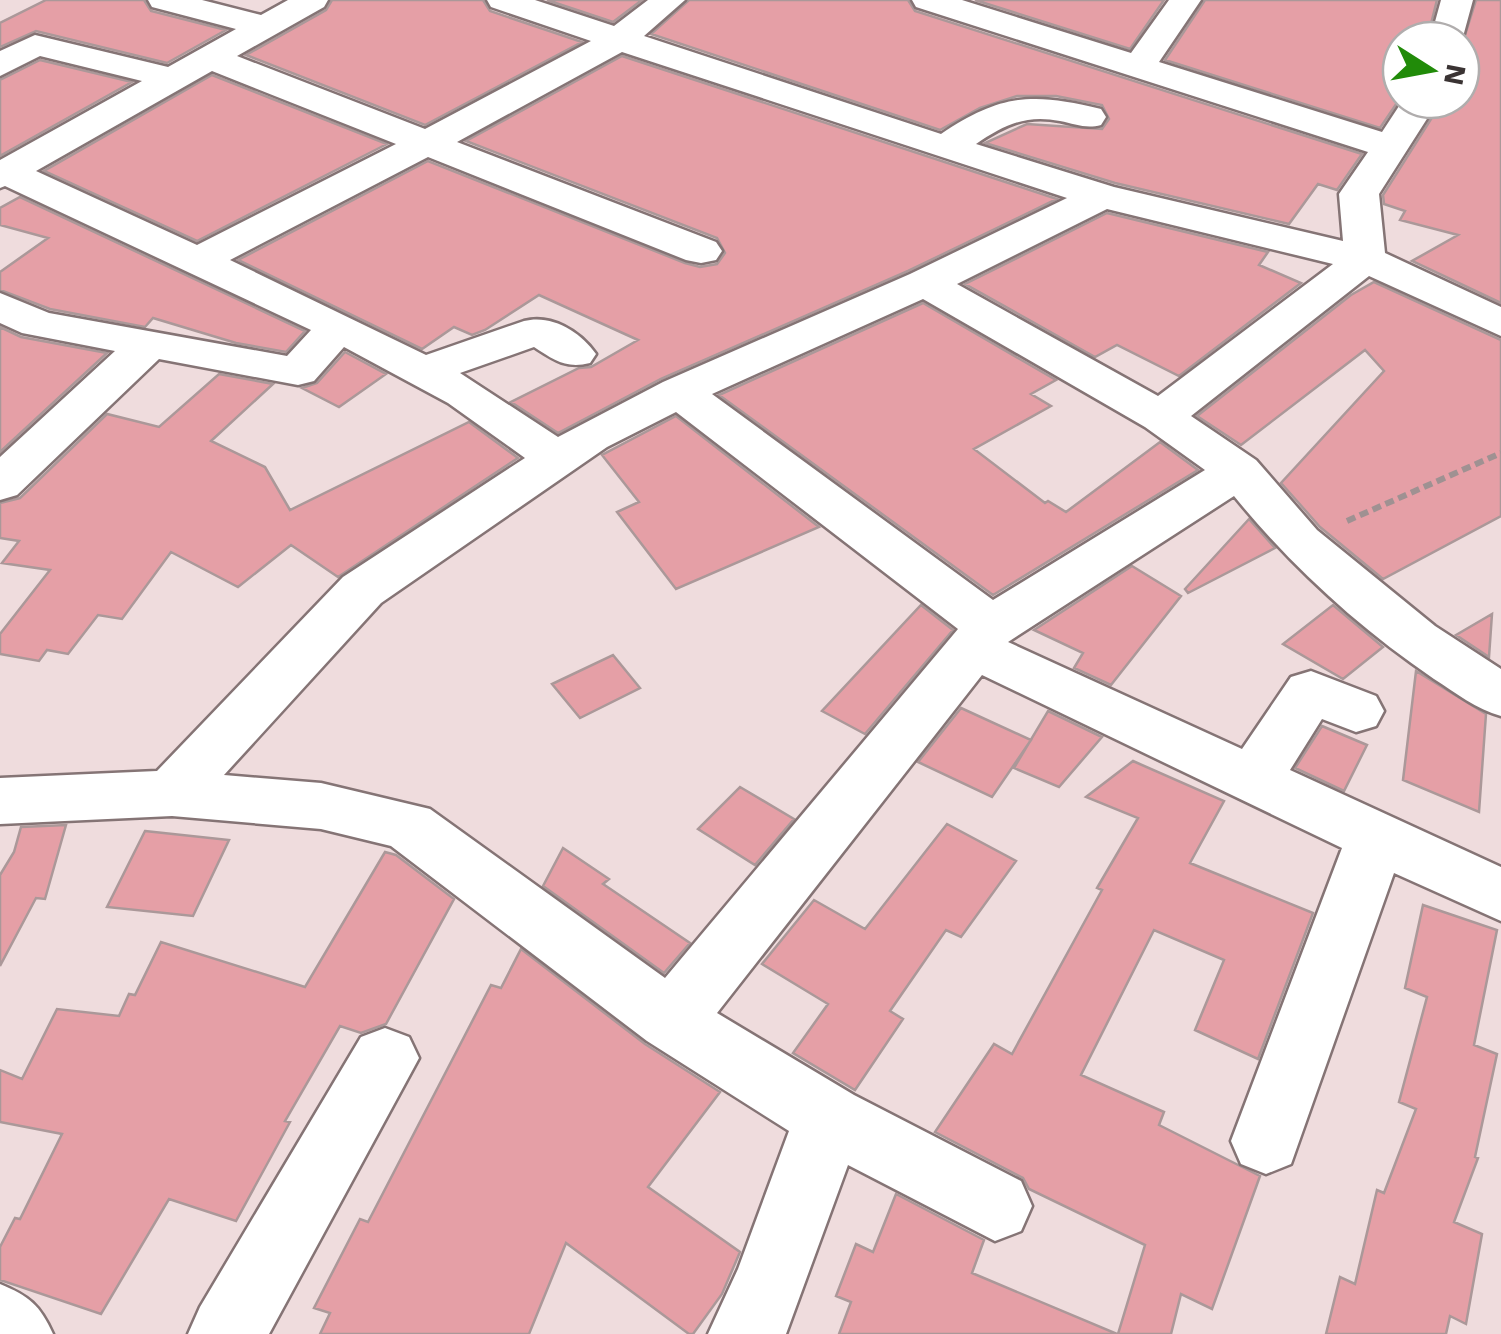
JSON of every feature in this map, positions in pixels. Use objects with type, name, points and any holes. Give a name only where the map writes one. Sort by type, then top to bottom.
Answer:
[{"type":"street","points":[[164,0],[264,26]]},
{"type":"street","points":[[11,160],[312,0]]},
{"type":"street","points":[[503,0],[945,148],[1102,196],[1365,260],[1501,323]]},
{"type":"street","points":[[198,261],[618,39],[668,0]]},
{"type":"street","points":[[928,0],[1389,146]]},
{"type":"street","points":[[1139,66],[1185,0]]},
{"type":"street","points":[[0,66],[36,46],[171,78]]},
{"type":"street","points":[[208,58],[700,251]]},
{"type":"street","points":[[945,148],[1000,110],[1061,109],[1088,117]]},
{"type":"street","points":[[1365,260],[1359,194],[1407,120]]},
{"type":"street","points":[[11,160],[198,261],[338,326],[464,393],[558,459]]},
{"type":"street","points":[[172,793],[362,590],[590,437],[679,392],[925,283],[1102,196]]},
{"type":"street","points":[[1161,417],[1365,260]]},
{"type":"street","points":[[925,283],[1161,417],[1239,471],[1299,542],[1416,640],[1501,696]]},
{"type":"street","points":[[0,306],[37,324],[298,371],[338,326]]},
{"type":"street","points":[[422,371],[538,330],[574,354]]},
{"type":"street","points":[[0,484],[149,344]]},
{"type":"street","points":[[679,392],[982,637],[1253,780],[1501,895]]},
{"type":"street","points":[[672,1020],[982,637],[1239,471]]},
{"type":"street","points":[[1253,780],[1310,691],[1356,711]]},
{"type":"street","points":[[0,802],[172,793],[321,806],[408,826],[672,1020],[830,1118],[996,1206]]},
{"type":"street","points":[[1266,1141],[1376,837]]},
{"type":"street","points":[[226,1334],[385,1058]]},
{"type":"street","points":[[747,1334],[770,1284],[830,1118]]},
{"type":"street","points":[[0,1322],[14,1334]]},
{"type":"path","points":[[1299,542],[1501,453]]},
{"type":"building","points":[[46,0],[144,0],[151,11],[226,30],[167,63],[36,31],[0,47],[0,23]]},
{"type":"building","points":[[332,0],[483,0],[490,11],[582,42],[425,125],[246,55],[326,10]]},
{"type":"building","points":[[547,0],[642,0],[613,22]]},
{"type":"building","points":[[689,0],[908,0],[915,11],[1362,154],[1337,190],[1318,184],[1289,224],[1115,183],[985,143],[1027,124],[1102,129],[1109,119],[1102,105],[1056,96],[1017,96],[980,108],[940,130],[651,34]]},
{"type":"building","points":[[975,0],[1164,0],[1130,49]]},
{"type":"building","points":[[1205,0],[1437,0],[1432,20],[1381,20],[1381,120],[1385,120],[1380,128],[1165,60]]},
{"type":"building","points":[[1476,0],[1501,0],[1501,303],[1412,261],[1458,235],[1400,220],[1405,211],[1384,204],[1383,195],[1430,120],[1481,120],[1481,20],[1470,20]]},
{"type":"building","points":[[622,56],[1057,199],[908,271],[661,379],[558,433],[511,402],[579,368],[591,367],[638,340],[539,295],[485,330],[472,335],[454,327],[422,349],[238,260],[428,161],[685,263],[700,267],[717,264],[725,253],[717,238],[466,141]]},
{"type":"building","points":[[40,60],[132,82],[0,156],[0,80]]},
{"type":"building","points":[[212,75],[387,144],[197,241],[44,171]]},
{"type":"building","points":[[20,197],[305,331],[286,352],[236,343],[153,318],[145,327],[50,309],[0,290],[0,272],[48,238],[0,225],[0,208]]},
{"type":"building","points":[[1107,213],[1268,252],[1259,265],[1301,283],[1179,376],[1117,345],[1095,357],[965,284]]},
{"type":"building","points":[[1374,282],[1501,340],[1501,516],[1383,579],[1320,527],[1281,483],[1384,371],[1365,350],[1241,445],[1197,416],[1351,295]]},
{"type":"building","points":[[923,303],[1056,380],[1031,394],[1051,406],[974,449],[1045,503],[1048,501],[1066,512],[1160,442],[1198,470],[993,595],[719,395]]},
{"type":"building","points":[[0,327],[21,337],[107,353],[0,452]]},
{"type":"building","points":[[345,352],[386,374],[339,407],[302,388],[317,383]]},
{"type":"building","points":[[219,374],[273,384],[211,441],[265,467],[290,510],[469,422],[518,458],[338,577],[291,545],[238,587],[171,552],[122,619],[98,615],[68,654],[47,650],[39,661],[0,654],[0,634],[50,570],[2,563],[19,541],[0,538],[0,503],[20,498],[107,414],[159,427]]},
{"type":"building","points":[[676,416],[819,527],[676,589],[617,512],[639,502],[602,455]]},
{"type":"building","points":[[1249,519],[1275,548],[1188,593],[1185,589]]},
{"type":"building","points":[[1132,566],[1181,596],[1111,685],[1074,668],[1083,653],[1034,630]]},
{"type":"building","points":[[921,605],[953,630],[865,734],[822,711]]},
{"type":"building","points":[[1333,605],[1383,647],[1343,679],[1283,644]]},
{"type":"building","points":[[1492,614],[1489,657],[1456,635]]},
{"type":"building","points":[[613,655],[640,688],[580,718],[552,684]]},
{"type":"building","points":[[1416,671],[1486,714],[1479,812],[1403,780]]},
{"type":"building","points":[[961,708],[1031,740],[992,797],[918,762]]},
{"type":"building","points":[[1048,711],[1102,737],[1059,787],[1014,768]]},
{"type":"building","points":[[1322,726],[1367,745],[1344,791],[1295,768]]},
{"type":"building","points":[[1133,761],[1224,801],[1190,863],[1313,913],[1258,1059],[1195,1030],[1224,960],[1154,930],[1081,1075],[1164,1112],[1159,1125],[1260,1176],[1212,1309],[1181,1294],[1171,1334],[1118,1334],[1145,1245],[1029,1189],[1023,1178],[935,1132],[994,1044],[1012,1054],[1102,890],[1097,888],[1138,818],[1086,797]]},
{"type":"building","points":[[740,787],[794,819],[755,865],[698,829]]},
{"type":"building","points":[[947,824],[1016,861],[961,937],[946,930],[890,1011],[903,1019],[855,1090],[793,1053],[828,1004],[762,964],[814,900],[865,929]]},
{"type":"building","points":[[66,825],[45,899],[36,898],[0,966],[0,875],[14,852],[21,827]]},
{"type":"building","points":[[145,831],[229,840],[193,916],[107,907]]},
{"type":"building","points":[[563,848],[609,879],[603,884],[690,943],[664,973],[543,886]]},
{"type":"building","points":[[385,852],[396,855],[454,899],[386,1024],[361,1033],[340,1026],[285,1121],[290,1122],[236,1221],[169,1199],[101,1314],[0,1280],[0,1247],[15,1218],[20,1219],[62,1134],[0,1122],[0,1070],[22,1079],[57,1009],[119,1016],[129,994],[135,995],[161,942],[305,987]]},
{"type":"building","points":[[1423,905],[1497,930],[1474,1045],[1497,1054],[1475,1157],[1478,1158],[1454,1222],[1482,1234],[1466,1324],[1450,1316],[1446,1334],[1326,1334],[1340,1277],[1355,1284],[1377,1190],[1384,1193],[1416,1109],[1399,1102],[1427,997],[1405,988]]},
{"type":"building","points":[[521,949],[645,1044],[720,1092],[648,1187],[740,1252],[722,1294],[693,1334],[689,1334],[566,1243],[529,1334],[320,1334],[330,1313],[314,1308],[360,1219],[368,1222],[491,985],[501,988]]},
{"type":"building","points":[[896,1194],[984,1240],[972,1273],[1117,1334],[839,1334],[851,1302],[836,1296],[856,1244],[873,1252]]}]
